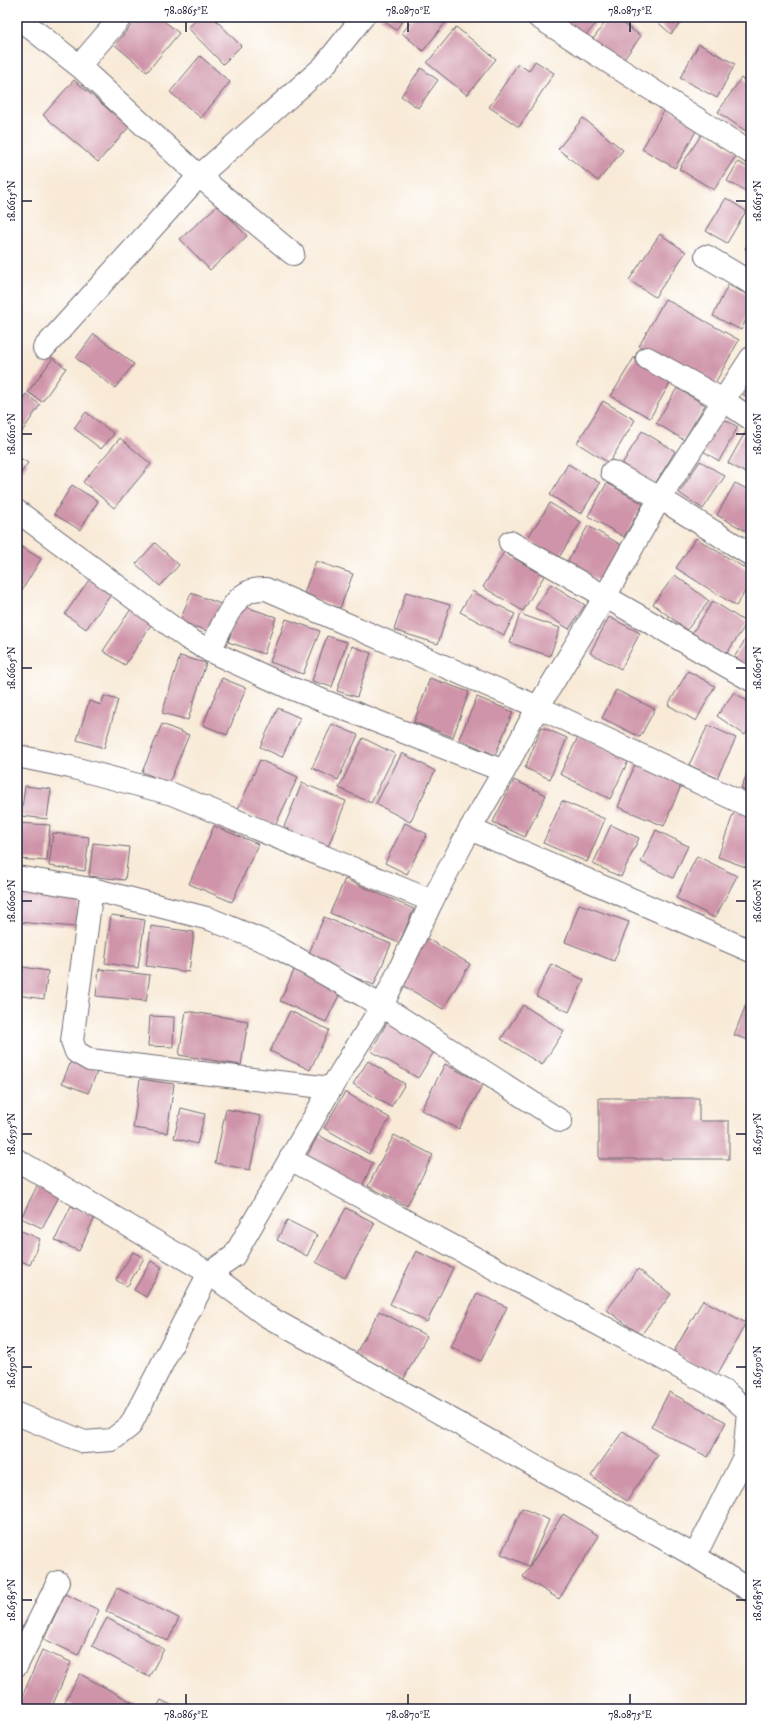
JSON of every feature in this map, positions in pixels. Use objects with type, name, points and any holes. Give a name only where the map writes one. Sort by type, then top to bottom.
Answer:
[{"type":"street","points":[[17,17],[79,66],[199,176],[293,254]]},
{"type":"street","points":[[79,66],[121,17]]},
{"type":"street","points":[[44,348],[199,176],[323,67],[363,17]]},
{"type":"street","points":[[538,17],[751,153]]},
{"type":"street","points":[[706,256],[751,283]]},
{"type":"street","points":[[648,358],[723,400],[751,419]]},
{"type":"street","points":[[17,1414],[84,1442],[112,1440],[130,1426],[209,1274],[234,1256],[331,1088],[382,1006],[432,901],[538,707],[606,595],[660,498],[751,358]]},
{"type":"street","points":[[612,472],[660,498],[751,555]]},
{"type":"street","points":[[17,511],[187,638],[210,651],[288,687],[504,771]]},
{"type":"street","points":[[510,542],[606,595],[751,680]]},
{"type":"street","points":[[210,651],[231,609],[238,600],[253,590],[266,589],[538,707],[751,808]]},
{"type":"street","points":[[17,756],[70,766],[172,794],[432,901]]},
{"type":"street","points":[[470,830],[751,951]]},
{"type":"street","points":[[17,877],[92,889],[210,919],[273,945],[382,1006],[561,1121]]},
{"type":"street","points":[[92,889],[72,1041],[76,1052],[90,1060],[331,1088]]},
{"type":"street","points":[[290,1159],[727,1393],[748,1411],[747,1458],[695,1556]]},
{"type":"street","points":[[17,1160],[209,1274],[265,1314],[695,1556],[751,1592]]},
{"type":"street","points":[[17,1664],[58,1582]]},
{"type":"building","points":[[138,17],[159,17],[179,33],[147,72],[115,45]]},
{"type":"building","points":[[199,17],[213,17],[241,46],[223,64],[188,28]]},
{"type":"building","points":[[379,17],[405,17],[396,30]]},
{"type":"building","points":[[415,17],[450,17],[423,51],[402,33]]},
{"type":"building","points":[[562,17],[602,17],[584,37]]},
{"type":"building","points":[[609,17],[614,17],[641,36],[621,63],[591,42]]},
{"type":"building","points":[[652,17],[686,17],[671,34]]},
{"type":"building","points":[[456,27],[496,59],[467,95],[427,63]]},
{"type":"building","points":[[699,44],[735,64],[717,98],[680,78]]},
{"type":"building","points":[[200,56],[230,82],[201,118],[170,92]]},
{"type":"building","points":[[535,61],[554,73],[519,127],[489,107],[518,64],[529,71]]},
{"type":"building","points":[[421,68],[438,80],[418,108],[401,96]]},
{"type":"building","points":[[741,78],[751,85],[750,134],[718,112]]},
{"type":"building","points":[[74,80],[129,127],[98,162],[43,115]]},
{"type":"building","points":[[666,107],[699,126],[675,168],[642,149]]},
{"type":"building","points":[[583,118],[623,150],[598,181],[558,149]]},
{"type":"building","points":[[703,132],[737,154],[714,190],[679,169]]},
{"type":"building","points":[[738,162],[751,169],[751,194],[727,181]]},
{"type":"building","points":[[726,198],[746,211],[727,243],[706,231]]},
{"type":"building","points":[[218,205],[247,236],[210,270],[180,239]]},
{"type":"building","points":[[660,234],[686,252],[655,297],[629,280]]},
{"type":"building","points":[[751,239],[751,253],[745,249]]},
{"type":"building","points":[[728,285],[751,296],[751,310],[741,330],[713,316]]},
{"type":"building","points":[[665,299],[739,340],[713,387],[639,346]]},
{"type":"building","points":[[94,334],[134,364],[115,388],[76,358]]},
{"type":"building","points":[[635,356],[673,378],[650,418],[611,396]]},
{"type":"building","points":[[53,358],[66,368],[42,402],[28,392]]},
{"type":"building","points":[[751,378],[751,400],[741,393]]},
{"type":"building","points":[[677,388],[705,405],[684,440],[656,423]]},
{"type":"building","points":[[26,394],[40,405],[17,439],[17,407]]},
{"type":"building","points":[[603,401],[635,420],[609,463],[577,443]]},
{"type":"building","points":[[86,412],[114,434],[101,449],[74,428]]},
{"type":"building","points":[[722,418],[738,427],[719,461],[703,451]]},
{"type":"building","points":[[747,429],[751,431],[751,476],[728,463]]},
{"type":"building","points":[[642,431],[675,451],[655,484],[622,464]]},
{"type":"building","points":[[120,438],[151,464],[114,508],[83,482]]},
{"type":"building","points":[[17,456],[28,463],[17,479]]},
{"type":"building","points":[[700,461],[725,476],[703,509],[679,493]]},
{"type":"building","points":[[568,464],[600,483],[581,514],[550,495]]},
{"type":"building","points":[[607,483],[643,504],[624,537],[588,516]]},
{"type":"building","points":[[735,483],[749,490],[751,487],[751,534],[717,515]]},
{"type":"building","points":[[72,485],[98,501],[80,530],[54,514]]},
{"type":"building","points":[[550,503],[581,522],[558,559],[527,539]]},
{"type":"building","points":[[588,526],[623,546],[601,582],[567,562]]},
{"type":"building","points":[[696,538],[751,572],[751,582],[736,606],[676,568]]},
{"type":"building","points":[[155,543],[179,565],[160,586],[136,564]]},
{"type":"building","points":[[17,544],[41,559],[22,590],[17,587]]},
{"type":"building","points":[[504,552],[544,576],[523,611],[483,587]]},
{"type":"building","points":[[316,561],[353,574],[340,608],[303,596]]},
{"type":"building","points":[[675,575],[709,601],[687,630],[653,604]]},
{"type":"building","points":[[91,577],[113,592],[86,629],[65,614]]},
{"type":"building","points":[[551,584],[585,605],[569,629],[535,608]]},
{"type":"building","points":[[472,591],[515,614],[504,635],[460,612]]},
{"type":"building","points":[[406,592],[450,605],[438,644],[394,630]]},
{"type":"building","points":[[191,593],[221,604],[210,632],[180,621]]},
{"type":"building","points":[[713,601],[747,623],[725,656],[691,635]]},
{"type":"building","points":[[240,605],[276,617],[264,654],[228,642]]},
{"type":"building","points":[[131,609],[153,622],[125,665],[103,651]]},
{"type":"building","points":[[520,614],[560,628],[550,656],[510,643]]},
{"type":"building","points":[[609,617],[640,633],[621,669],[590,653]]},
{"type":"building","points":[[286,619],[320,631],[303,674],[270,662]]},
{"type":"building","points":[[749,634],[751,635],[751,670],[733,659]]},
{"type":"building","points":[[327,636],[347,642],[332,687],[312,681]]},
{"type":"building","points":[[352,646],[371,653],[357,697],[337,691]]},
{"type":"building","points":[[180,656],[206,663],[188,720],[162,713]]},
{"type":"building","points":[[688,671],[715,686],[696,721],[668,705]]},
{"type":"building","points":[[222,678],[246,688],[227,735],[203,725]]},
{"type":"building","points":[[430,678],[469,692],[453,737],[414,722]]},
{"type":"building","points":[[616,690],[655,709],[640,737],[602,718]]},
{"type":"building","points":[[734,692],[751,704],[751,726],[745,735],[717,716]]},
{"type":"building","points":[[104,696],[118,700],[104,748],[77,740],[89,701],[101,705]]},
{"type":"building","points":[[477,697],[513,712],[495,755],[459,739]]},
{"type":"building","points":[[278,708],[300,718],[282,757],[260,747]]},
{"type":"building","points":[[162,724],[189,735],[169,783],[142,772]]},
{"type":"building","points":[[332,724],[358,735],[338,780],[312,768]]},
{"type":"building","points":[[708,725],[736,738],[717,778],[689,765]]},
{"type":"building","points":[[542,727],[567,738],[550,779],[525,768]]},
{"type":"building","points":[[579,735],[629,759],[610,799],[560,774]]},
{"type":"building","points":[[363,738],[395,754],[371,803],[339,788]]},
{"type":"building","points":[[402,753],[435,771],[410,822],[376,804]]},
{"type":"building","points":[[260,760],[298,777],[275,826],[238,809]]},
{"type":"building","points":[[635,764],[682,783],[664,826],[618,807]]},
{"type":"building","points":[[751,765],[751,792],[741,788]]},
{"type":"building","points":[[514,780],[546,795],[525,837],[493,822]]},
{"type":"building","points":[[302,783],[346,801],[326,852],[281,834]]},
{"type":"building","points":[[25,786],[51,789],[47,819],[21,816]]},
{"type":"building","points":[[562,801],[605,819],[587,862],[543,843]]},
{"type":"building","points":[[735,809],[751,815],[751,869],[718,857]]},
{"type":"building","points":[[17,823],[50,825],[47,861],[17,859]]},
{"type":"building","points":[[405,823],[427,834],[407,874],[385,863]]},
{"type":"building","points":[[611,825],[639,838],[621,877],[593,864]]},
{"type":"building","points":[[214,826],[258,844],[232,902],[189,884]]},
{"type":"building","points":[[656,830],[688,846],[673,878],[641,862]]},
{"type":"building","points":[[53,833],[89,837],[85,871],[49,866]]},
{"type":"building","points":[[93,843],[129,847],[125,880],[89,876]]},
{"type":"building","points":[[697,856],[737,876],[715,918],[676,898]]},
{"type":"building","points":[[345,879],[414,909],[399,943],[330,913]]},
{"type":"building","points":[[17,887],[80,892],[76,927],[17,922]]},
{"type":"building","points":[[579,904],[629,922],[614,961],[565,942]]},
{"type":"building","points":[[751,912],[751,928],[746,926]]},
{"type":"building","points":[[111,915],[145,920],[138,968],[105,963]]},
{"type":"building","points":[[324,917],[391,944],[374,985],[307,958]]},
{"type":"building","points":[[151,926],[194,932],[189,972],[146,966]]},
{"type":"building","points":[[426,938],[470,964],[443,1009],[399,983]]},
{"type":"building","points":[[551,964],[584,980],[569,1012],[536,996]]},
{"type":"building","points":[[17,966],[48,971],[44,999],[17,995]]},
{"type":"building","points":[[295,968],[342,989],[326,1022],[280,1001]]},
{"type":"building","points":[[99,969],[150,975],[146,1001],[96,996]]},
{"type":"building","points":[[751,992],[751,1041],[734,1035]]},
{"type":"building","points":[[523,1005],[564,1031],[542,1065],[501,1039]]},
{"type":"building","points":[[186,1011],[248,1021],[241,1065],[179,1055]]},
{"type":"building","points":[[290,1011],[329,1030],[310,1070],[270,1051]]},
{"type":"building","points":[[150,1016],[174,1017],[173,1047],[148,1046]]},
{"type":"building","points":[[387,1022],[435,1050],[418,1078],[371,1051]]},
{"type":"building","points":[[72,1059],[98,1070],[88,1093],[62,1083]]},
{"type":"building","points":[[368,1061],[405,1084],[391,1107],[353,1084]]},
{"type":"building","points":[[445,1064],[483,1084],[459,1129],[421,1110]]},
{"type":"building","points":[[140,1079],[174,1084],[167,1133],[133,1128]]},
{"type":"building","points":[[345,1092],[390,1118],[369,1154],[324,1128]]},
{"type":"building","points":[[599,1098],[699,1098],[699,1121],[729,1121],[729,1159],[599,1159]]},
{"type":"building","points":[[181,1108],[205,1114],[197,1144],[174,1138]]},
{"type":"building","points":[[226,1109],[261,1116],[250,1170],[215,1163]]},
{"type":"building","points":[[318,1135],[373,1163],[362,1186],[306,1158]]},
{"type":"building","points":[[394,1135],[433,1155],[407,1206],[368,1186]]},
{"type":"building","points":[[39,1182],[61,1193],[42,1228],[21,1218]]},
{"type":"building","points":[[71,1206],[95,1217],[79,1251],[55,1240]]},
{"type":"building","points":[[346,1208],[375,1223],[345,1278],[316,1262]]},
{"type":"building","points":[[287,1220],[317,1235],[307,1256],[277,1240]]},
{"type":"building","points":[[17,1229],[40,1239],[30,1265],[17,1259]]},
{"type":"building","points":[[416,1251],[453,1268],[427,1322],[390,1304]]},
{"type":"building","points":[[133,1252],[144,1258],[127,1287],[116,1280]]},
{"type":"building","points":[[151,1261],[162,1267],[146,1297],[134,1290]]},
{"type":"building","points":[[638,1269],[671,1294],[641,1335],[607,1310]]},
{"type":"building","points":[[477,1293],[507,1307],[481,1361],[451,1347]]},
{"type":"building","points":[[703,1300],[746,1323],[716,1377],[673,1353]]},
{"type":"building","points":[[379,1311],[427,1336],[403,1380],[355,1355]]},
{"type":"building","points":[[669,1392],[726,1422],[708,1457],[651,1427]]},
{"type":"building","points":[[623,1431],[658,1455],[627,1501],[591,1476]]},
{"type":"building","points":[[522,1508],[549,1520],[529,1566],[501,1554]]},
{"type":"building","points":[[563,1514],[599,1536],[559,1599],[523,1577]]},
{"type":"building","points":[[117,1588],[179,1618],[168,1641],[106,1611]]},
{"type":"building","points":[[65,1594],[99,1610],[78,1655],[44,1639]]},
{"type":"building","points":[[107,1618],[164,1649],[149,1677],[92,1646]]},
{"type":"building","points":[[17,1624],[23,1627],[17,1638]]},
{"type":"building","points":[[42,1650],[71,1662],[51,1709],[17,1709]]},
{"type":"building","points":[[80,1674],[137,1705],[135,1709],[78,1709],[65,1702]]},
{"type":"building","points":[[161,1700],[179,1709],[156,1709]]}]
